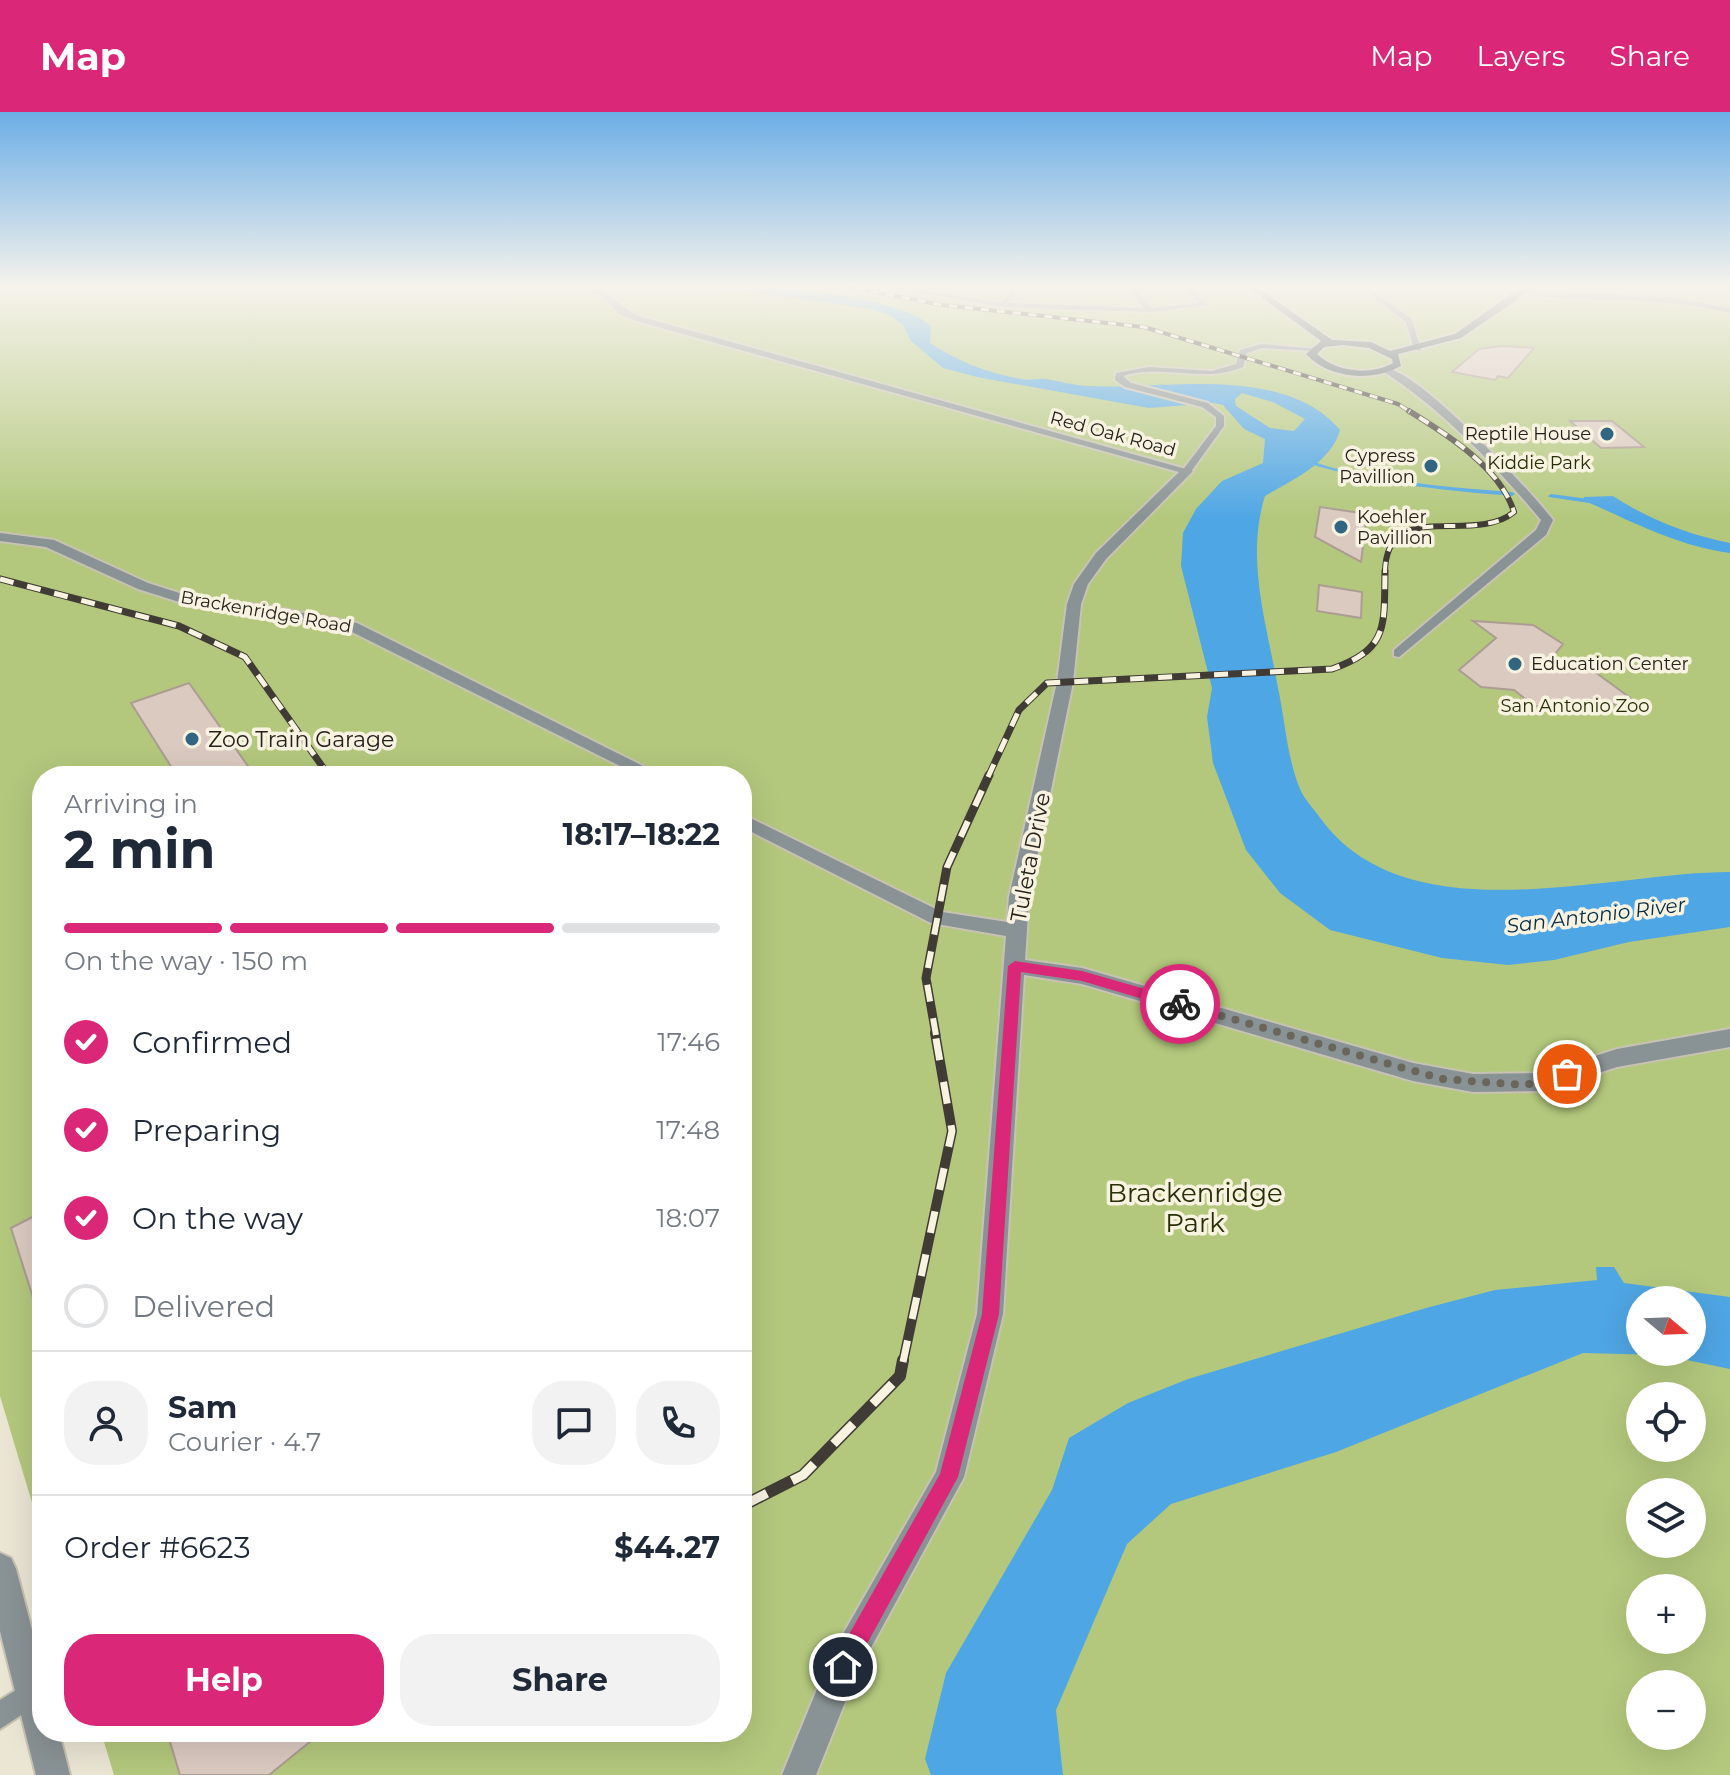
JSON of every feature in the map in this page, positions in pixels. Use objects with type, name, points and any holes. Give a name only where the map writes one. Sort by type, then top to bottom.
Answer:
[{"type":"street","name":"Red Oak Road","points":[[796,363],[1187,471]]},
{"type":"street","points":[[1324,363],[1337,368],[1387,370],[1412,386],[1504,468],[1547,520],[1541,532],[1399,653]]},
{"type":"street","points":[[1387,370],[1397,363]]},
{"type":"street","name":"Tuleta Drive","points":[[799,1775],[843,1667],[949,1477],[990,1314],[1019,897],[1065,682],[1071,620],[1081,584],[1101,556],[1187,471]]},
{"type":"street","name":"Brackenridge Road","points":[[0,537],[49,543],[143,586],[197,603],[262,609],[352,626],[634,766]]},
{"type":"street","points":[[752,825],[938,918],[1015,930]]},
{"type":"street","points":[[1015,966],[1082,976],[1413,1072],[1473,1083],[1542,1082],[1617,1058],[1730,1038]]},
{"type":"street","points":[[0,1569],[32,1693]]},
{"type":"street","points":[[45,1742],[53,1775]]},
{"type":"lane","points":[[1187,471],[1219,429],[1220,416],[1205,405],[1128,385],[1119,380],[1119,375],[1148,370],[1224,372],[1241,363]]},
{"type":"lane","points":[[0,1716],[32,1693]]},
{"type":"green space","name":"Brackenridge Park","points":[[0,363],[1730,363],[1730,1775],[114,1775],[104,1742],[752,1742],[752,766],[32,766],[32,1503],[0,1396]]},
{"type":"water","name":"San Antonio River","points":[[937,363],[966,363],[1024,380],[1045,379],[1087,386],[1221,384],[1287,395],[1316,409],[1340,430],[1335,442],[1319,461],[1265,496],[1259,520],[1257,568],[1292,765],[1302,793],[1321,819],[1359,855],[1404,877],[1456,888],[1512,890],[1730,872],[1730,927],[1629,942],[1554,960],[1508,965],[1442,958],[1330,930],[1280,893],[1246,850],[1213,763],[1207,717],[1212,688],[1181,566],[1183,533],[1196,509],[1222,481],[1263,463],[1265,439],[1244,429],[1223,405],[1214,403],[1149,408],[943,368]],"holes":[[[1242,393],[1273,402],[1305,419],[1294,431],[1270,428],[1236,406],[1235,399]]]},
{"type":"water","points":[[1613,496],[1669,525],[1730,543],[1730,553],[1673,539],[1583,500],[1584,497]]},
{"type":"water","points":[[1596,1267],[1614,1267],[1624,1283],[1647,1286],[1626,1286],[1626,1354],[1583,1353],[1336,1452],[1171,1504],[1127,1544],[1056,1710],[1063,1775],[931,1775],[925,1759],[946,1673],[1052,1490],[1069,1438],[1128,1403],[1188,1379],[1495,1290],[1597,1280]]},
{"type":"water","points":[[1706,1294],[1730,1297],[1730,1369],[1706,1364]]},
{"type":"building","points":[[1463,363],[1521,363],[1508,378],[1498,376],[1495,380],[1452,372]]},
{"type":"building","name":"Reptile House","points":[[1570,421],[1612,421],[1644,447],[1601,448]]},
{"type":"building","name":"Koehler Pavillion","points":[[1320,507],[1367,514],[1361,562],[1315,537]]},
{"type":"building","points":[[1319,585],[1362,592],[1361,618],[1317,611]]},
{"type":"building","name":"Education Center","points":[[1473,621],[1533,625],[1563,644],[1547,664],[1595,672],[1644,708],[1579,700],[1570,708],[1534,706],[1514,690],[1481,687],[1459,670],[1496,638]]},
{"type":"building","name":"Zoo Train Garage","points":[[189,683],[248,766],[171,766],[131,703]]},
{"type":"building","points":[[32,1217],[32,1294],[11,1228]]},
{"type":"building","points":[[170,1742],[310,1742],[269,1775],[180,1775]]},
{"type":"waterway","points":[[1302,460],[1379,480],[1512,494]]},
{"type":"waterway","points":[[1551,496],[1596,502]]},
{"type":"railway","points":[[1261,363],[1398,404],[1412,413]]},
{"type":"railway","points":[[1385,573],[1389,550],[1399,536],[1434,526],[1477,525],[1497,521],[1514,512],[1497,480],[1484,466],[1455,441],[1409,411]]},
{"type":"railway","points":[[988,777],[1019,710],[1047,683],[1332,669],[1351,661],[1374,644],[1380,633],[1385,571]]},
{"type":"railway","points":[[0,579],[179,626],[245,657],[322,766]]},
{"type":"railway","points":[[936,1035],[926,978],[947,867],[989,775]]},
{"type":"railway","points":[[903,1362],[952,1131],[935,1033]]},
{"type":"railway","points":[[752,1501],[803,1475],[900,1376],[903,1360]]},
{"type":"way so far","points":[[1180,1004],[1442,1079],[1525,1085],[1567,1074]]},
{"type":"place","name":"Reptile House","points":[[1607,434]]},
{"type":"place","name":"Cypress Pavillion","points":[[1431,466]]},
{"type":"place","name":"Koehler Pavillion","points":[[1341,527]]},
{"type":"place","name":"Education Center","points":[[1515,664]]},
{"type":"place","name":"Zoo Train Garage","points":[[192,739]]},
{"type":"route","points":[[843,1667],[949,1477],[990,1314],[1015,966],[1082,976],[1180,1004]]},
{"type":"park label","name":"Kiddie Park","points":[[1539,463]]},
{"type":"park label","name":"San Antonio Zoo","points":[[1575,706]]}]
